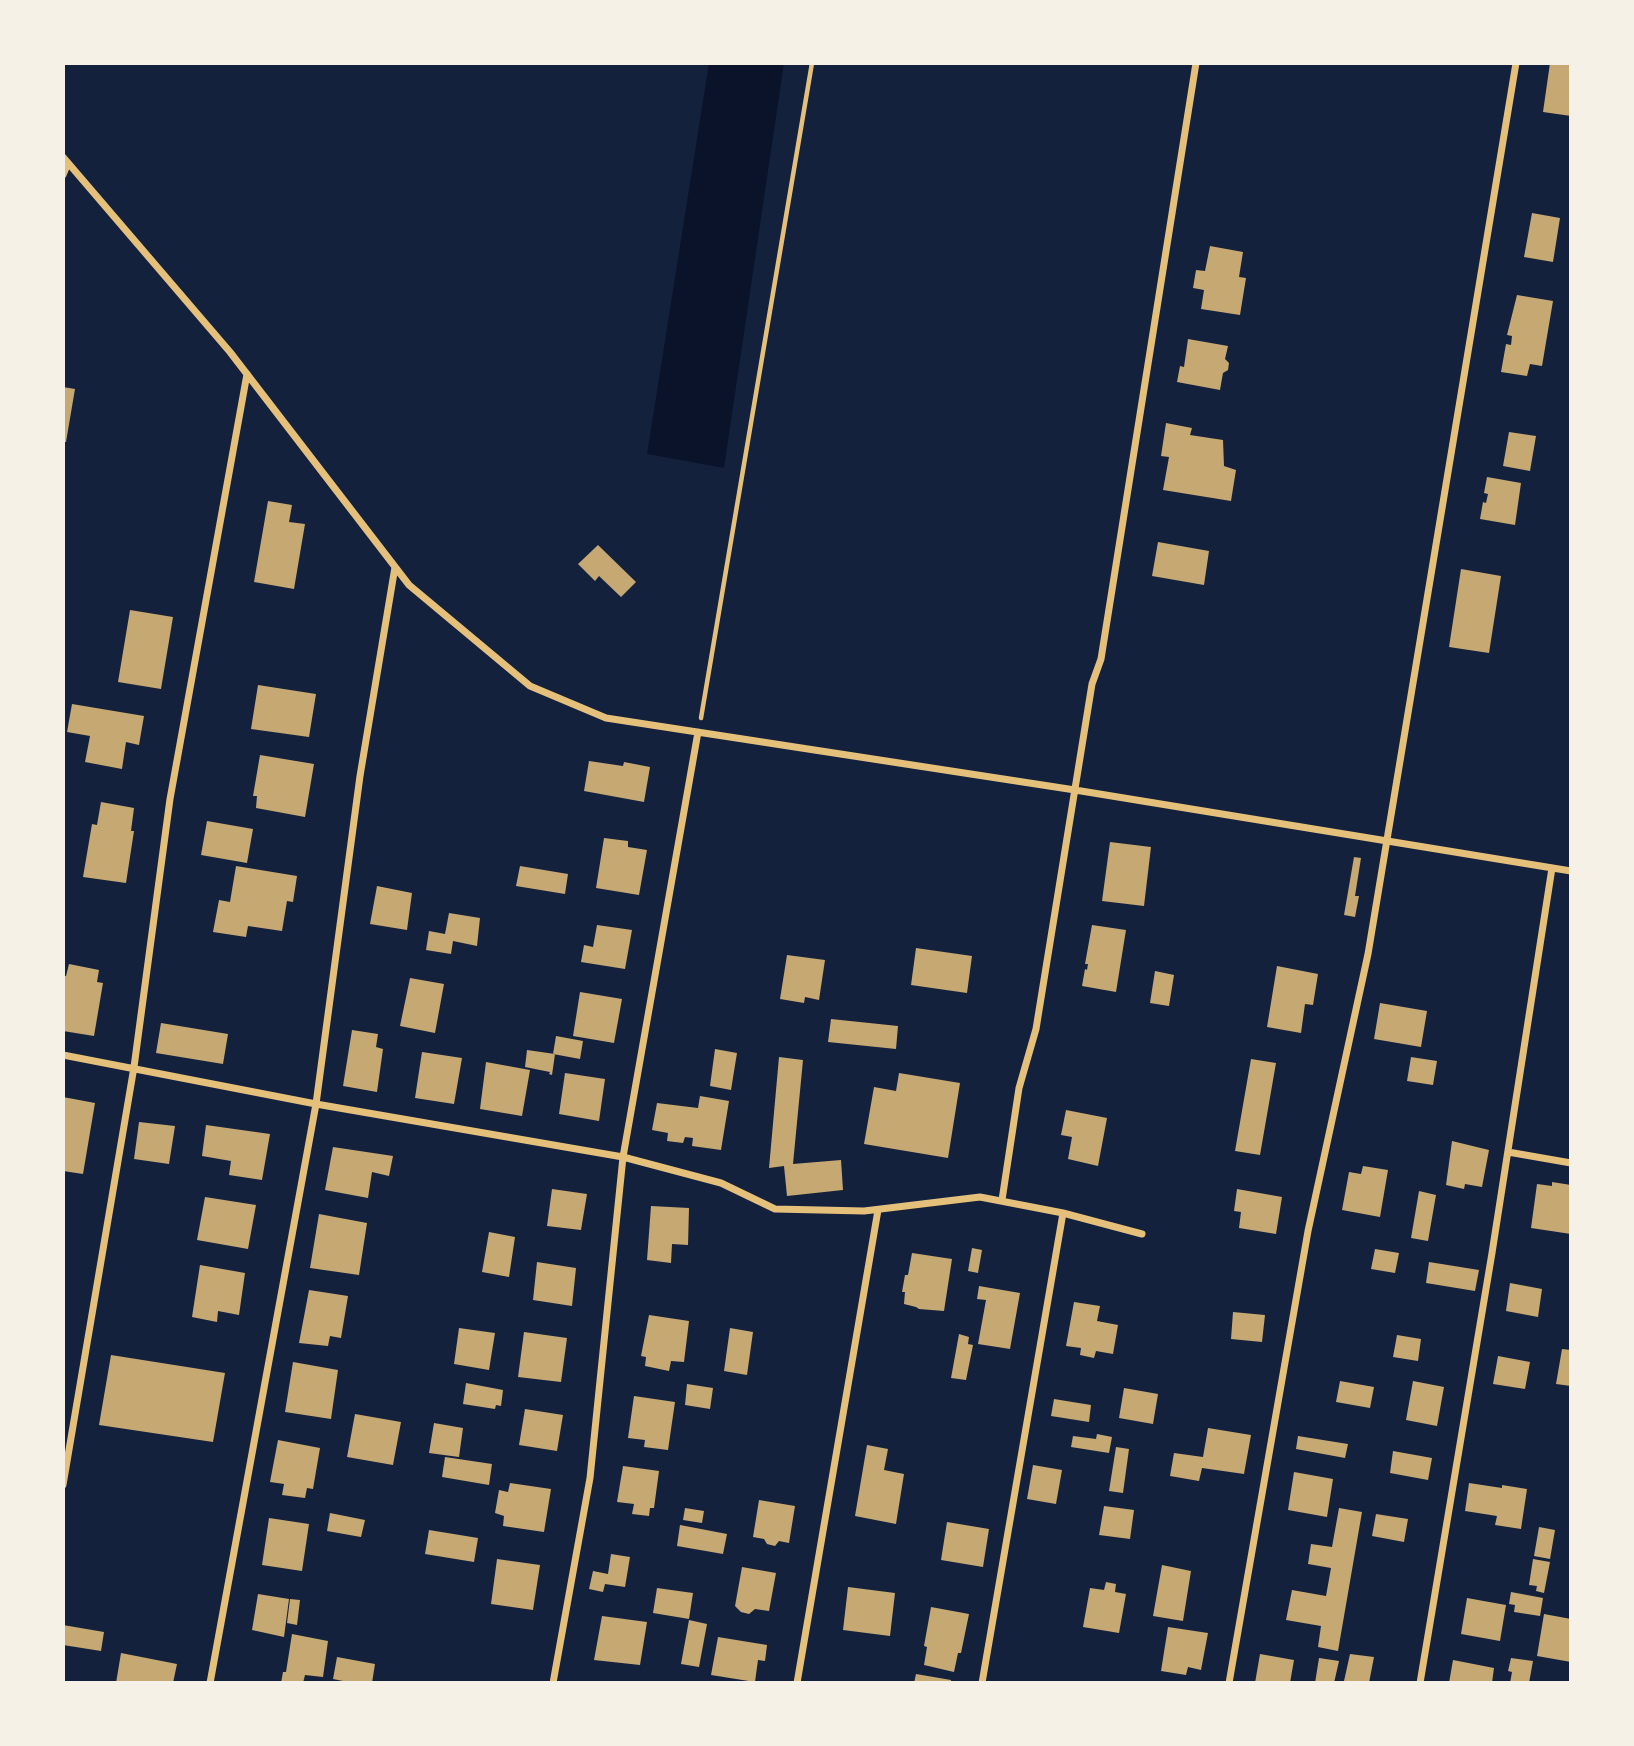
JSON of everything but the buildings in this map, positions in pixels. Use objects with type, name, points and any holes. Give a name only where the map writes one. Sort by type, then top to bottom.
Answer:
[{"type":"street","points":[[1002,1200],[1019,1088],[1035,1029],[1092,684],[1101,659],[1196,63]]},
{"type":"street","points":[[1229,1683],[1308,1231],[1368,954],[1516,63]]},
{"type":"street","points":[[63,175],[66,160]]},
{"type":"street","points":[[66,160],[247,374],[409,585],[530,685],[606,718],[1075,790],[1571,871]]},
{"type":"street","points":[[63,1485],[134,1067],[170,799],[247,374]]},
{"type":"street","points":[[210,1683],[316,1104],[360,776],[395,567]]},
{"type":"street","points":[[552,1683],[590,1478],[623,1157],[698,732]]},
{"type":"street","points":[[1420,1683],[1552,868]]},
{"type":"street","points":[[63,1055],[316,1104],[623,1157],[721,1183],[775,1209],[878,1210],[980,1197],[1063,1213],[1142,1234]]},
{"type":"street","points":[[1508,1152],[1571,1163]]},
{"type":"street","points":[[797,1683],[878,1210]]},
{"type":"street","points":[[982,1683],[1063,1213]]},
{"type":"path","points":[[698,732],[811,63]]},
{"type":"water","points":[[709,63],[784,63],[724,468],[647,454]]}]
